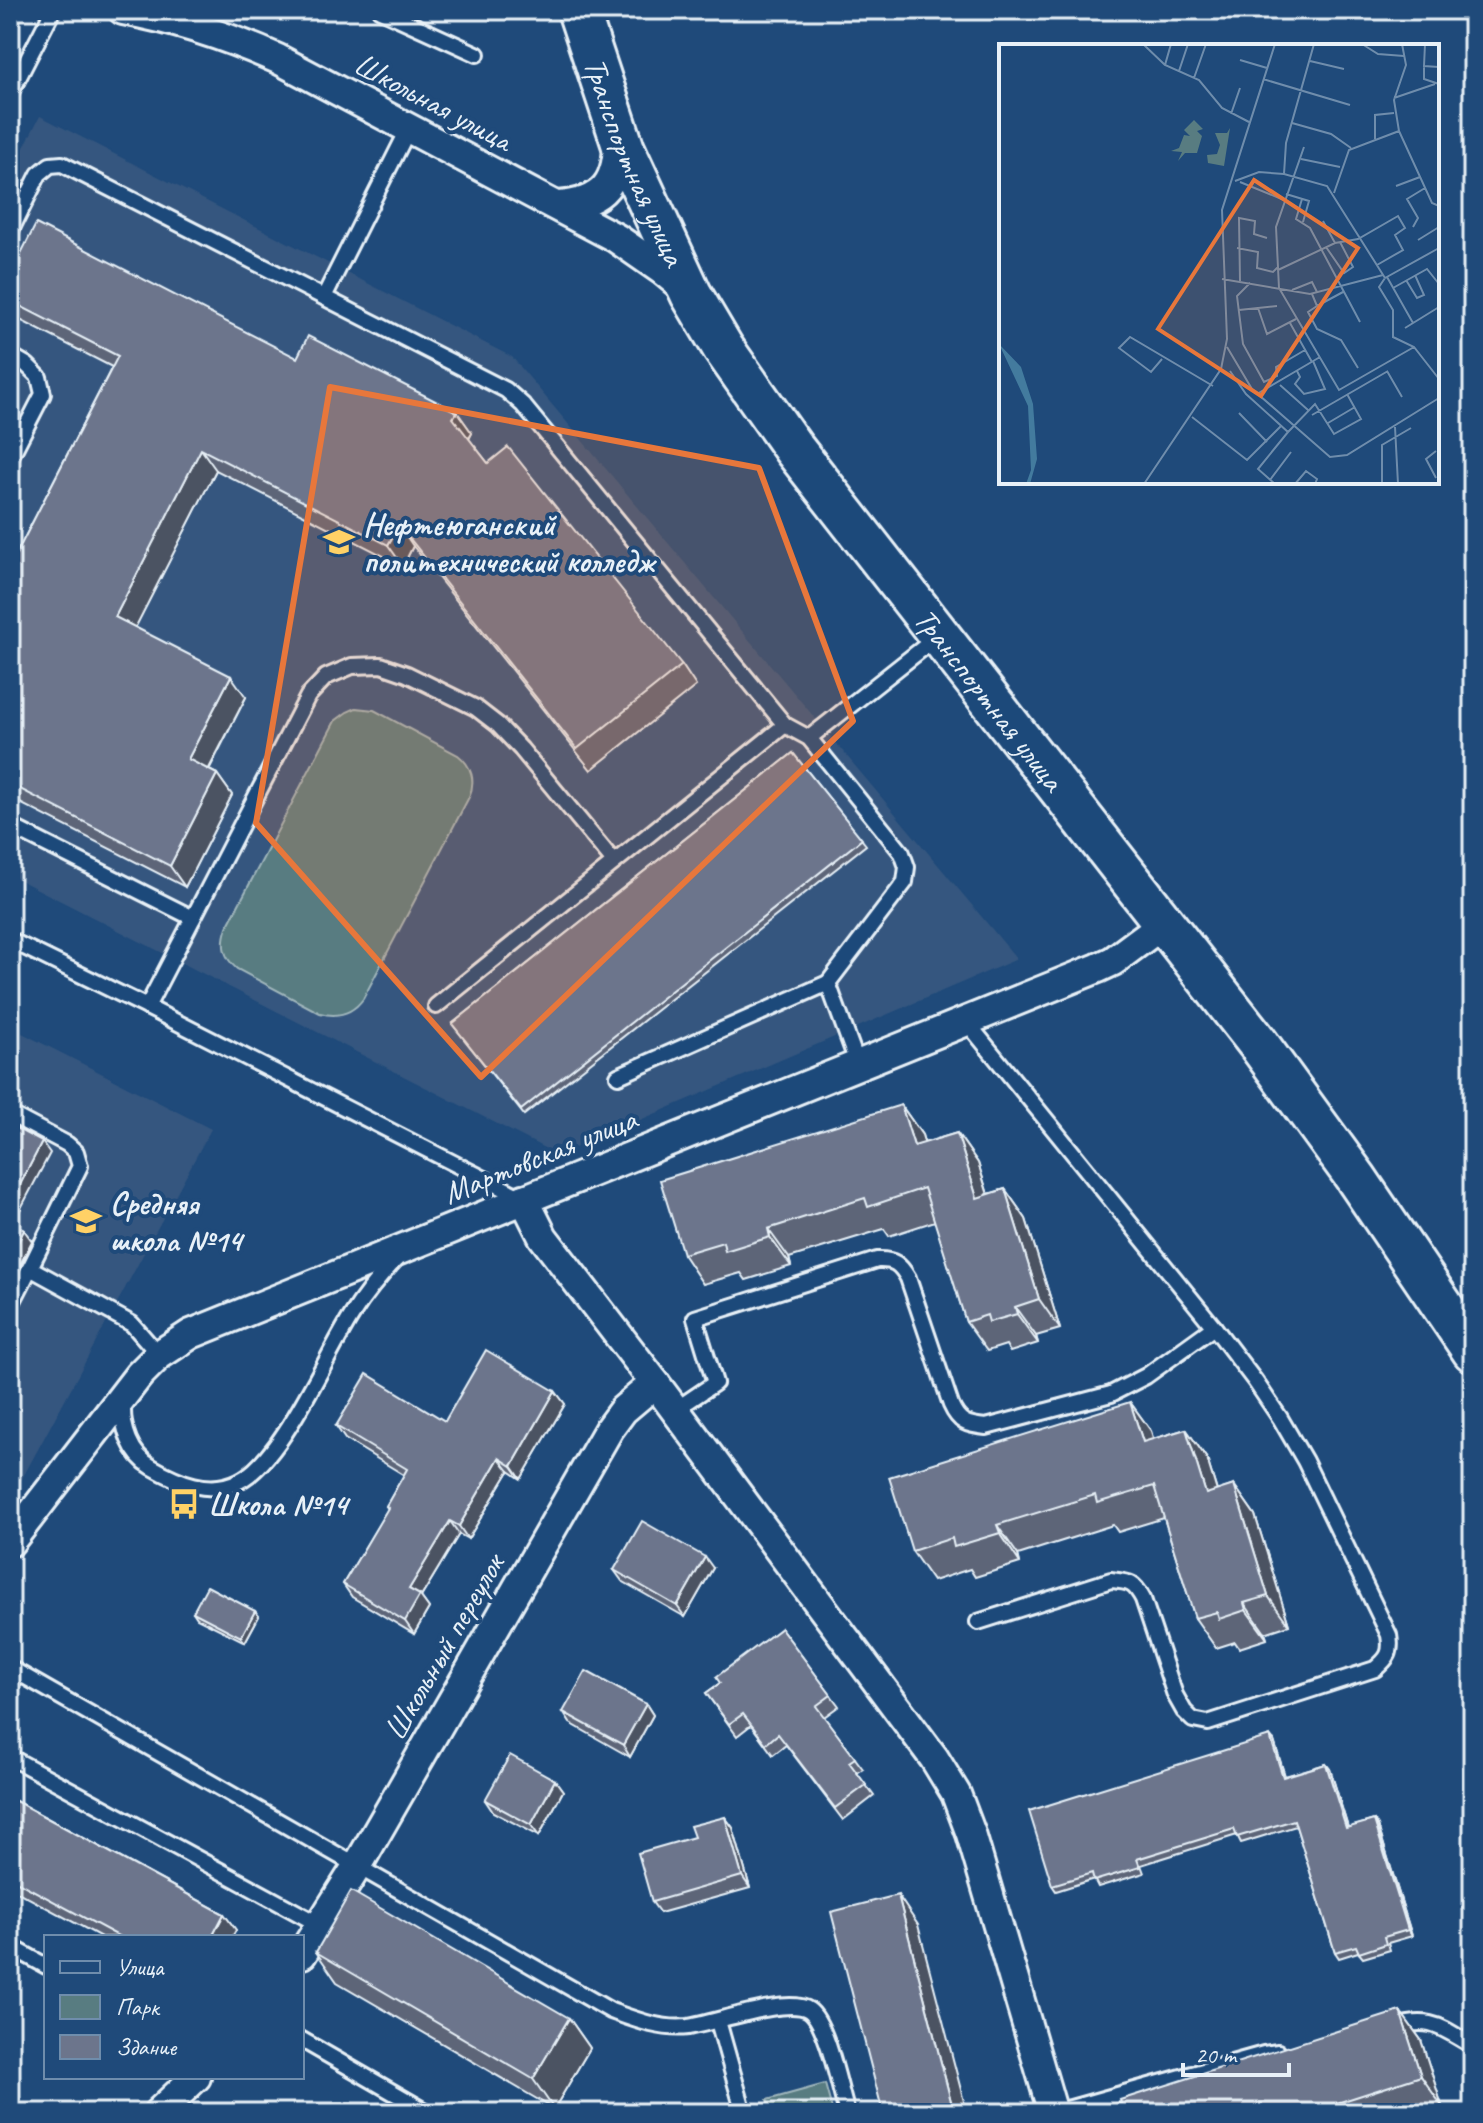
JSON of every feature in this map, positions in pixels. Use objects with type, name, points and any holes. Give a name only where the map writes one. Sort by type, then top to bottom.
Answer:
[{"type":"street","name":"Школьная улица","points":[[123,10],[197,28],[278,59],[616,238],[691,294]]},
{"type":"street","name":"Транспортная улица","points":[[578,10],[618,133],[691,294],[723,348],[776,424],[1257,1042],[1356,1178],[1473,1351]]},
{"type":"street","points":[[558,206],[583,203],[607,186],[616,167],[618,133]]},
{"type":"street","name":"Мартовская улица","points":[[10,1542],[123,1395],[159,1355],[191,1334],[1113,961],[1164,923]]},
{"type":"street","points":[[524,1199],[543,1237],[934,1758],[956,1794],[971,1834],[1053,2113]]},
{"type":"street","name":"Школьный переулок","points":[[304,1951],[358,1865],[609,1429],[623,1410],[655,1383]]},
{"type":"street","points":[[158,2113],[194,2079]]},
{"type":"lane","points":[[10,94],[53,10]]},
{"type":"lane","points":[[380,10],[477,54]]},
{"type":"lane","points":[[324,297],[409,128]]},
{"type":"lane","points":[[10,232],[39,174],[50,165],[62,164],[506,390],[523,405],[785,725],[809,738],[902,853],[907,867],[905,882],[828,983],[618,1076]]},
{"type":"lane","points":[[10,355],[39,377],[43,394],[10,458]]},
{"type":"lane","points":[[809,738],[939,635]]},
{"type":"lane","points":[[147,1007],[308,696],[326,677],[352,666],[381,665],[407,674],[476,708],[521,749],[614,862]]},
{"type":"lane","points":[[436,1006],[785,725]]},
{"type":"lane","points":[[10,826],[193,918]]},
{"type":"lane","points":[[10,940],[524,1199]]},
{"type":"lane","points":[[828,983],[858,1065]]},
{"type":"lane","points":[[966,1021],[1255,1381],[1305,1461],[1389,1635],[1391,1648],[1385,1660],[1375,1669],[1208,1723],[1193,1720],[1184,1711],[1175,1695],[1143,1599],[1136,1586],[1127,1582],[1111,1580],[978,1622]]},
{"type":"lane","points":[[10,1114],[67,1144],[76,1152],[80,1166],[10,1307]]},
{"type":"lane","points":[[123,1395],[122,1419],[129,1442],[146,1464],[172,1479],[202,1488],[223,1487],[241,1481],[261,1464],[279,1441],[352,1315],[406,1248]]},
{"type":"lane","points":[[675,1410],[715,1383],[695,1318],[877,1260],[889,1259],[902,1268],[908,1278],[951,1405],[957,1418],[971,1426],[986,1427],[1111,1394],[1146,1376],[1214,1327]]},
{"type":"lane","points":[[30,1268],[132,1324],[159,1355]]},
{"type":"lane","points":[[10,1668],[611,2011],[641,2022],[686,2027],[790,2005],[809,2010],[822,2027],[847,2113]]},
{"type":"lane","points":[[10,1757],[320,1925]]},
{"type":"lane","points":[[10,1946],[44,1965]]},
{"type":"lane","points":[[718,2021],[744,2113]]},
{"type":"lane","points":[[1373,2034],[1414,2022],[1435,2025],[1473,2046]]},
{"type":"lane","points":[[304,2041],[429,2113]]},
{"type":"lane","points":[[1053,2113],[1264,2054],[1292,2051]]},
{"type":"highlighted area","points":[[330,387],[759,468],[853,721],[481,1077],[256,823]]},
{"type":"shaded area","name":"Нефтеюганский политехнический колледж","points":[[40,116],[512,357],[1017,959],[558,1155],[10,875],[10,175]]},
{"type":"shaded area","name":"Средняя школа №14","points":[[10,1027],[211,1129],[10,1501]]},
{"type":"green space","points":[[356,708],[374,710],[458,755],[469,769],[472,785],[469,797],[363,999],[344,1014],[333,1015],[320,1013],[237,969],[226,955],[224,939],[227,927],[335,721]]},
{"type":"green space","points":[[825,2084],[833,2113],[771,2113],[767,2100]]},
{"type":"building","points":[[36,224],[297,358],[308,336],[457,412],[453,418],[488,463],[508,447],[682,665],[577,749],[399,525],[388,545],[201,449],[115,617],[231,676],[188,759],[217,774],[170,866],[10,784],[10,566],[118,356],[10,301],[10,275]]},
{"type":"building","points":[[793,753],[862,839],[521,1110],[452,1024]]},
{"type":"building","points":[[901,1105],[914,1146],[957,1133],[977,1198],[1005,1189],[1039,1299],[1015,1307],[1017,1314],[989,1322],[987,1315],[966,1322],[924,1188],[868,1207],[865,1198],[768,1229],[770,1237],[725,1251],[723,1242],[683,1254],[660,1180]]},
{"type":"building","points":[[10,1125],[42,1142],[10,1204]]},
{"type":"building","points":[[10,1222],[24,1230],[10,1258]]},
{"type":"building","points":[[486,1350],[555,1391],[512,1466],[499,1458],[459,1526],[450,1521],[409,1589],[420,1595],[405,1621],[343,1584],[407,1469],[336,1426],[367,1374],[445,1421]]},
{"type":"building","points":[[1130,1402],[1143,1442],[1186,1429],[1206,1494],[1234,1485],[1268,1596],[1244,1603],[1246,1610],[1219,1619],[1217,1612],[1195,1618],[1154,1486],[1097,1503],[1095,1495],[997,1525],[1000,1533],[954,1547],[952,1538],[912,1551],[889,1477]]},
{"type":"building","points":[[642,1521],[705,1557],[677,1606],[614,1570]]},
{"type":"building","points":[[207,1586],[255,1611],[241,1637],[193,1612]]},
{"type":"building","points":[[781,1628],[831,1695],[816,1706],[855,1758],[849,1762],[866,1785],[835,1808],[778,1734],[766,1744],[743,1714],[729,1724],[706,1693],[720,1683],[716,1677]]},
{"type":"building","points":[[586,1671],[646,1704],[623,1745],[563,1712]]},
{"type":"building","points":[[1270,1736],[1283,1777],[1326,1764],[1346,1828],[1374,1820],[1408,1930],[1384,1937],[1386,1944],[1359,1953],[1356,1946],[1335,1952],[1294,1820],[1237,1837],[1234,1829],[1137,1859],[1140,1867],[1094,1881],[1092,1873],[1052,1885],[1029,1811]]},
{"type":"building","points":[[510,1755],[555,1780],[531,1825],[485,1800]]},
{"type":"building","points":[[10,1798],[224,1914],[213,1935],[116,1935],[10,1878]]},
{"type":"building","points":[[725,1817],[742,1876],[652,1902],[638,1853],[694,1837],[690,1826]]},
{"type":"building","points":[[351,1891],[569,2018],[533,2079],[316,1952]]},
{"type":"building","points":[[898,1895],[954,2113],[883,2113],[831,1912]]},
{"type":"building","points":[[1400,2011],[1421,2076],[1306,2113],[1124,2113],[1120,2100]]},
{"type":"place","name":"Нефтеюганский политехнический колледж","points":[[339,542]]},
{"type":"place","name":"Средняя школа №14","points":[[86,1221]]},
{"type":"place","name":"Школа №14","points":[[184,1504]]}]
